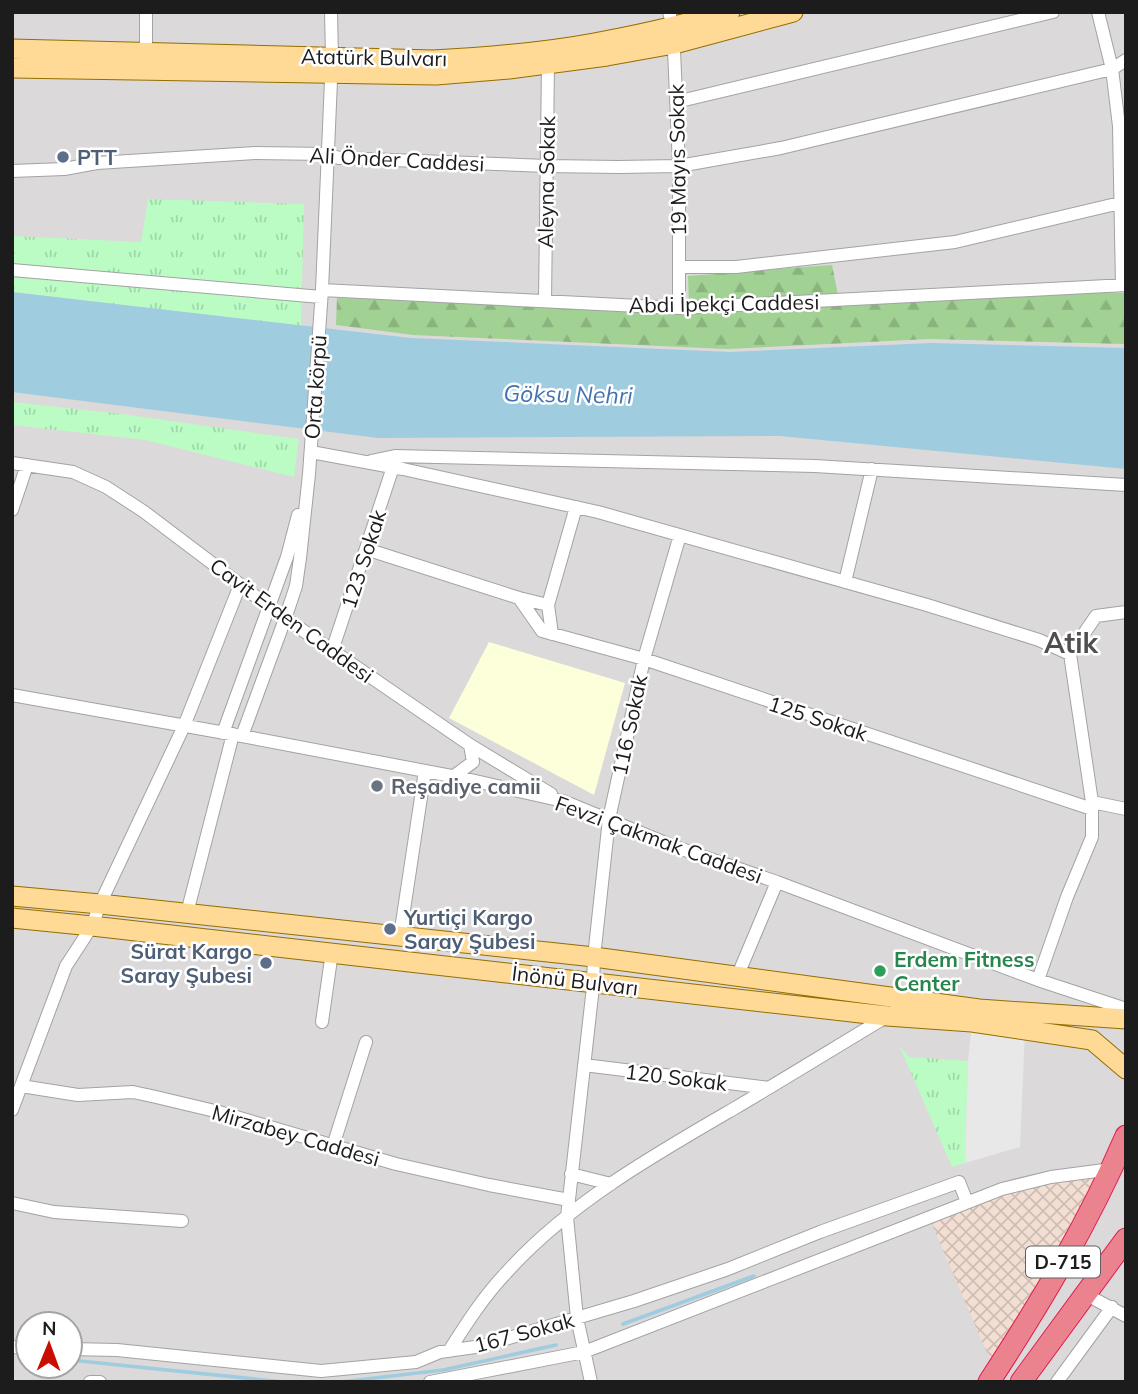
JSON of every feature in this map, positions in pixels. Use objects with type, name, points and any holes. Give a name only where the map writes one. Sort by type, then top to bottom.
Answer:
[{"type":"highway","name":"D-715","points":[[989,1382],[1060,1269],[1112,1169],[1126,1136]]},
{"type":"highway","name":"D-715","points":[[1021,1382],[1126,1239]]},
{"type":"main road","name":"Atatürk Bulvarı","points":[[12,49],[146,53],[331,65],[433,60],[488,57],[592,44],[672,28],[730,12]]},
{"type":"main road","points":[[12,68],[331,65],[457,74],[607,56],[672,28],[793,12]]},
{"type":"main road","name":"İnönü Bulvarı","points":[[12,897],[594,957],[979,1009],[1126,1018]]},
{"type":"main road","name":"İnönü Bulvarı","points":[[12,918],[887,1016],[972,1022],[1092,1040],[1126,1069]]},
{"type":"street","points":[[146,12],[146,53]]},
{"type":"street","name":"Orta körpü","points":[[309,474],[321,293],[331,12]]},
{"type":"street","points":[[676,102],[1053,12]]},
{"type":"street","points":[[1098,12],[1112,69],[1123,156],[1120,203],[1124,285]]},
{"type":"street","name":"19 Mayıs Sokak","points":[[672,28],[679,166],[680,308]]},
{"type":"street","name":"Ali Önder Caddesi","points":[[12,171],[255,153],[327,154],[339,158],[547,166],[679,166],[781,148],[1112,69],[1126,60]]},
{"type":"street","name":"Aleyna Sokak","points":[[545,301],[548,64]]},
{"type":"street","points":[[680,267],[736,267],[956,242],[1120,203]]},
{"type":"street","name":"Abdi İpekçi Caddesi","points":[[12,270],[321,293],[680,308],[1124,285]]},
{"type":"street","points":[[311,452],[576,507],[927,605],[1039,640],[1070,654]]},
{"type":"street","points":[[366,462],[410,456],[815,466],[1126,485]]},
{"type":"street","name":"Cavit Erden Caddesi","points":[[12,463],[73,472],[106,487],[143,511],[285,619],[470,746],[563,801]]},
{"type":"street","points":[[12,510],[27,465]]},
{"type":"street","name":"123 Sokak","points":[[332,651],[393,467]]},
{"type":"street","points":[[845,582],[872,469]]},
{"type":"street","points":[[187,913],[268,606],[287,557],[309,474]]},
{"type":"street","points":[[233,734],[285,619],[296,586],[309,474]]},
{"type":"street","points":[[547,633],[548,605],[576,507]]},
{"type":"street","name":"116 Sokak","points":[[590,1382],[577,1318],[567,1217],[594,957],[609,819],[644,659],[680,535]]},
{"type":"street","points":[[366,549],[548,605]]},
{"type":"street","points":[[12,1110],[66,966],[92,926],[184,726],[240,585]]},
{"type":"street","points":[[519,598],[547,633]]},
{"type":"street","points":[[1038,980],[1067,897],[1092,837],[1087,761],[1070,654],[1096,616],[1126,612]]},
{"type":"street","name":"125 Sokak","points":[[547,633],[644,659],[1092,806],[1126,809]]},
{"type":"street","name":"Fevzi Çakmak Caddesi","points":[[12,695],[454,776],[563,801],[673,846],[1038,980],[1126,1009]]},
{"type":"street","points":[[454,776],[473,762],[470,746]]},
{"type":"street","points":[[400,936],[425,771]]},
{"type":"street","points":[[737,977],[777,882]]},
{"type":"street","points":[[322,1022],[332,953]]},
{"type":"street","points":[[449,1351],[505,1273],[550,1230],[638,1165],[887,1016]]},
{"type":"street","points":[[334,1146],[366,1042]]},
{"type":"street","name":"120 Sokak","points":[[584,1065],[769,1088]]},
{"type":"street","name":"Mirzabey Caddesi","points":[[17,1091],[78,1096],[133,1092],[219,1112],[396,1164],[569,1200]]},
{"type":"street","points":[[430,1382],[584,1352],[1002,1189],[1051,1177],[1112,1169]]},
{"type":"street","points":[[571,1174],[611,1184]]},
{"type":"street","name":"167 Sokak","points":[[84,1349],[117,1350],[321,1371],[415,1362],[440,1352],[482,1346],[634,1301],[728,1269],[820,1232],[959,1182],[967,1202]]},
{"type":"street","points":[[12,1203],[54,1212],[182,1221]]},
{"type":"street","points":[[1085,1294],[1126,1316]]},
{"type":"street","points":[[1057,1382],[1112,1307]]},
{"type":"street","points":[[90,1382],[100,1382]]},
{"type":"shaded area","points":[[12,12],[1126,12],[1126,1382],[12,1382]]},
{"type":"shaded area","points":[[489,642],[625,683],[594,795],[449,718]]},
{"type":"shaded area","points":[[972,1022],[1025,1030],[1020,1147],[965,1163],[968,1061]]},
{"type":"shaded area","points":[[1112,1169],[996,1370],[929,1217],[1002,1189]]},
{"type":"green space","points":[[148,199],[304,204],[301,326],[12,292],[12,236],[141,242]]},
{"type":"green space","points":[[832,265],[840,305],[1071,292],[1126,293],[1126,344],[929,339],[727,349],[413,335],[336,325],[337,298],[689,304],[688,276]]},
{"type":"green space","points":[[12,402],[122,414],[299,439],[294,477],[145,440],[12,425]]},
{"type":"green space","points":[[899,1045],[909,1057],[968,1061],[965,1163],[952,1167]]},
{"type":"water","name":"Göksu Nehri","points":[[12,292],[411,338],[730,352],[932,343],[1126,348],[1126,469],[780,436],[378,438],[12,392]]},
{"type":"waterway","points":[[623,1324],[754,1276]]},
{"type":"waterway","points":[[341,1382],[443,1370],[556,1345]]},
{"type":"waterway","points":[[84,1361],[284,1382]]},
{"type":"place","name":"PTT","points":[[63,157]]},
{"type":"place","name":"Reşadiye camii","points":[[377,786]]},
{"type":"place","name":"Yurtiçi Kargo Saray Şubesi","points":[[390,929]]},
{"type":"place","name":"Sürat Kargo Saray Şubesi","points":[[266,963]]},
{"type":"place","name":"Erdem Fitness Center","points":[[880,971]]},
{"type":"district","name":"Atik","points":[[1071,642]]}]
